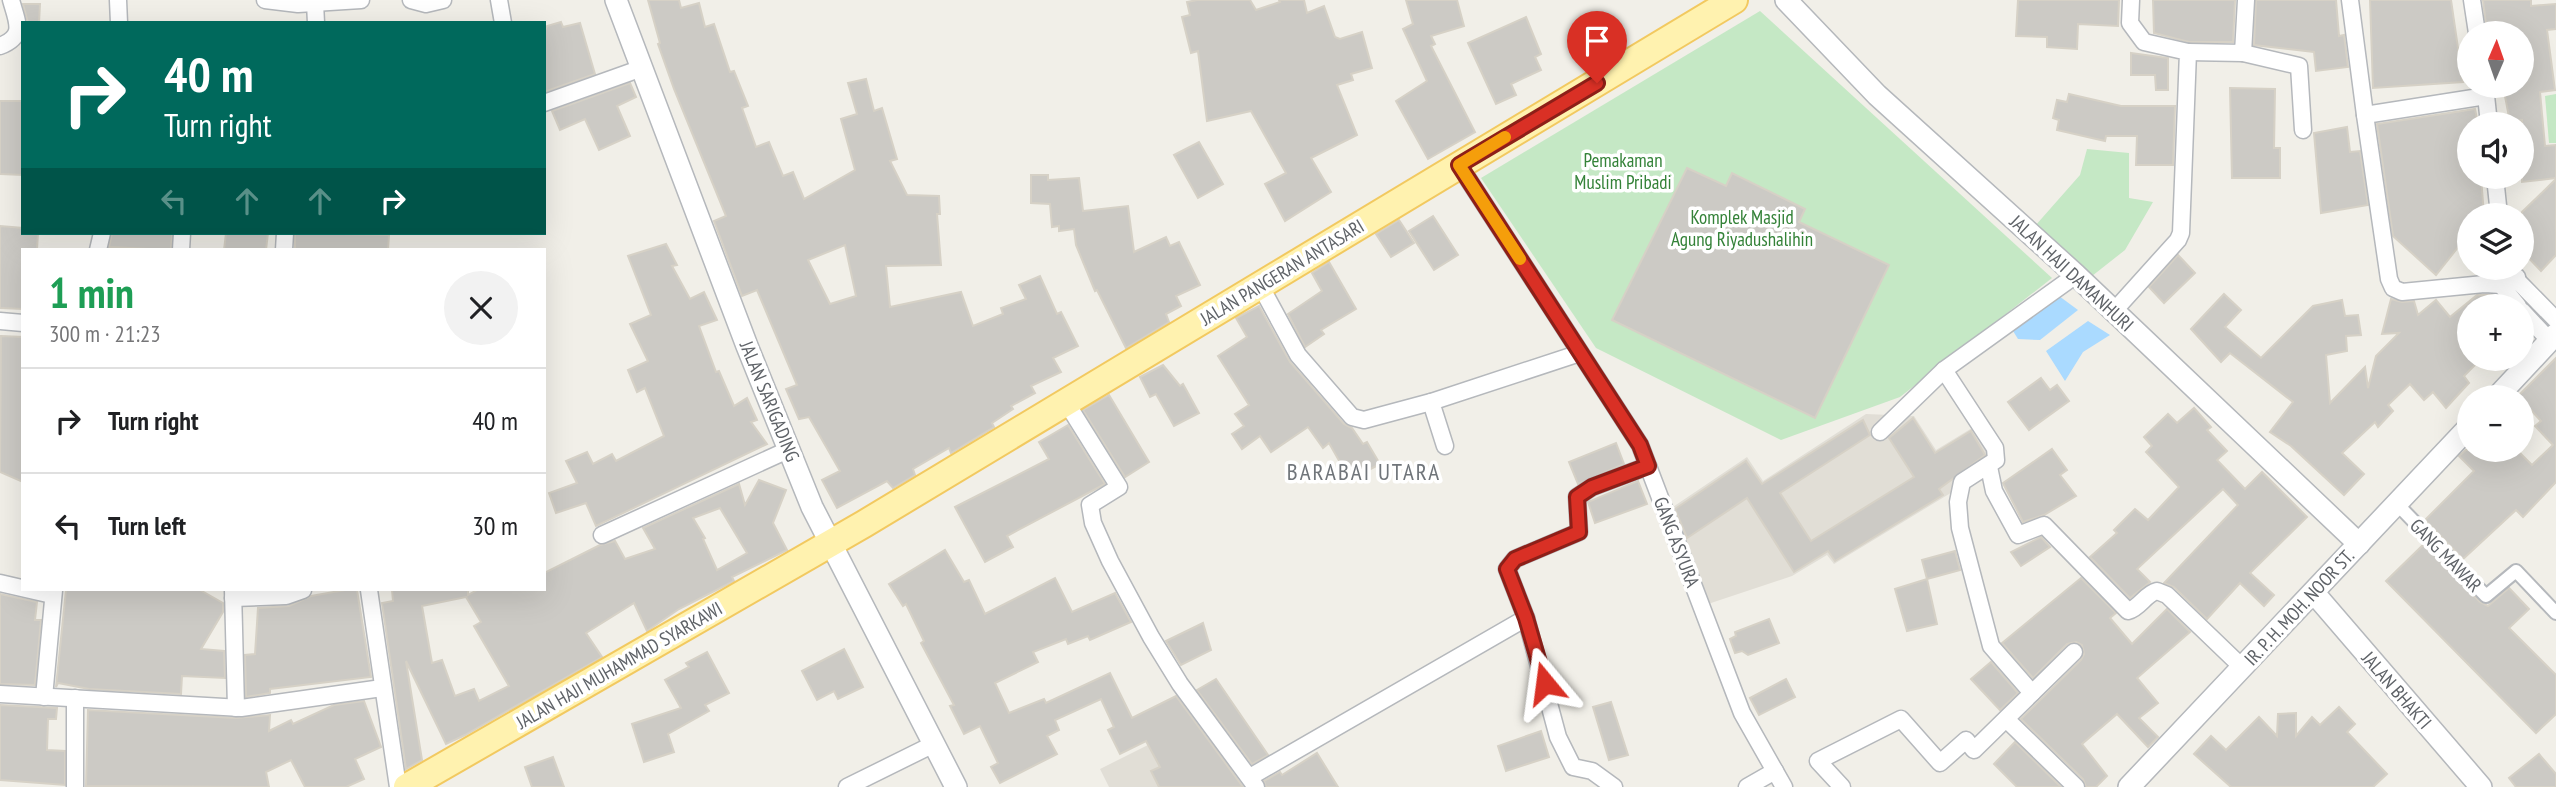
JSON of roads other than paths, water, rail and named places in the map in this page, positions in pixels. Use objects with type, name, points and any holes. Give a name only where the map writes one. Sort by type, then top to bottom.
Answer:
[{"type":"main road","name":"JALAN PANGERAN ANTASARI","points":[[831,543],[1734,0]]},
{"type":"main road","name":"JALAN HAJI MUHAMMAD SYARKAWI","points":[[407,787],[831,543]]},
{"type":"street","points":[[0,46],[13,41],[17,34],[18,24],[11,0]]},
{"type":"street","points":[[118,0],[119,21]]},
{"type":"street","points":[[265,0],[314,4],[361,0]]},
{"type":"street","points":[[411,0],[426,4],[443,0]]},
{"type":"street","points":[[499,0],[503,21]]},
{"type":"street","name":"JALAN SARIGADING","points":[[616,0],[747,346],[812,507],[956,787]]},
{"type":"street","name":"JALAN HAJI DAMANHURI","points":[[1786,0],[1877,95],[2076,275],[2359,544]]},
{"type":"street","points":[[2130,0],[2130,23],[2144,42],[2188,52],[2243,53],[2299,66],[2303,130]]},
{"type":"street","points":[[2243,53],[2246,0]]},
{"type":"street","points":[[2350,0],[2389,279],[2393,288],[2402,292],[2484,284],[2501,285],[2517,277],[2556,320]]},
{"type":"street","points":[[2472,0],[2475,21]]},
{"type":"street","points":[[314,4],[316,21]]},
{"type":"street","points":[[2114,311],[2180,237],[2188,52]]},
{"type":"street","points":[[546,102],[642,68]]},
{"type":"street","points":[[2365,115],[2457,97]]},
{"type":"street","name":"GANG ASYURA","points":[[1459,165],[1640,445],[1742,713],[1784,787]]},
{"type":"street","points":[[1880,432],[1944,370],[2076,275]]},
{"type":"street","points":[[1260,285],[1298,355],[1352,417],[1364,420],[1431,402],[1580,353]]},
{"type":"street","points":[[2501,285],[2508,294]]},
{"type":"street","points":[[0,321],[21,323]]},
{"type":"street","points":[[2508,385],[2553,338],[2534,321]]},
{"type":"street","points":[[1944,370],[1995,448],[1996,460],[1962,482],[1958,502],[1960,528],[1991,646],[2032,693]]},
{"type":"street","points":[[1066,402],[1119,487],[1090,505],[1110,561],[1180,684],[1253,782],[1526,618]]},
{"type":"street","points":[[1431,402],[1445,446]]},
{"type":"street","name":"IR. P. H. MOH. NOOR ST.","points":[[2129,787],[2457,440]]},
{"type":"street","points":[[602,535],[790,449]]},
{"type":"street","points":[[1614,787],[1592,771],[1573,767],[1558,737],[1526,618],[1507,569],[1515,559],[1579,532],[1577,497],[1592,487],[1648,466]]},
{"type":"street","points":[[1989,467],[1994,491],[2018,535],[2045,525],[2128,611],[2135,609],[2149,593],[2157,591],[2167,595],[2243,668]]},
{"type":"street","name":"GANG MAWAR","points":[[2397,504],[2486,596],[2516,571],[2556,613]]},
{"type":"street","points":[[0,583],[21,587]]},
{"type":"street","points":[[236,708],[233,594],[286,596],[300,591]]},
{"type":"street","points":[[369,591],[397,787]]},
{"type":"street","points":[[44,697],[53,592]]},
{"type":"street","name":"JALAN BHAKTI","points":[[2314,593],[2481,787]]},
{"type":"street","points":[[1819,787],[1838,782],[1818,761],[1901,719],[1940,763],[1966,740],[1973,750],[2074,652]]},
{"type":"street","points":[[0,694],[236,708],[382,688]]},
{"type":"street","points":[[75,698],[75,787]]},
{"type":"street","points":[[2006,719],[2076,787]]},
{"type":"street","points":[[847,787],[934,744]]},
{"type":"street","points":[[1747,787],[1775,771]]},
{"type":"water","points":[[2059,296],[2078,310],[2040,340],[2018,339],[2013,331]]},
{"type":"water","points":[[2088,321],[2110,335],[2083,352],[2065,381],[2046,351]]},
{"type":"district","name":"BARABAI UTARA","points":[[1364,472]]},
{"type":"park label","name":"Pemakaman Muslim Pribadi","points":[[1623,171]]},
{"type":"park label","name":"Komplek Masjid Agung Riyadushalihin","points":[[1742,228]]}]
